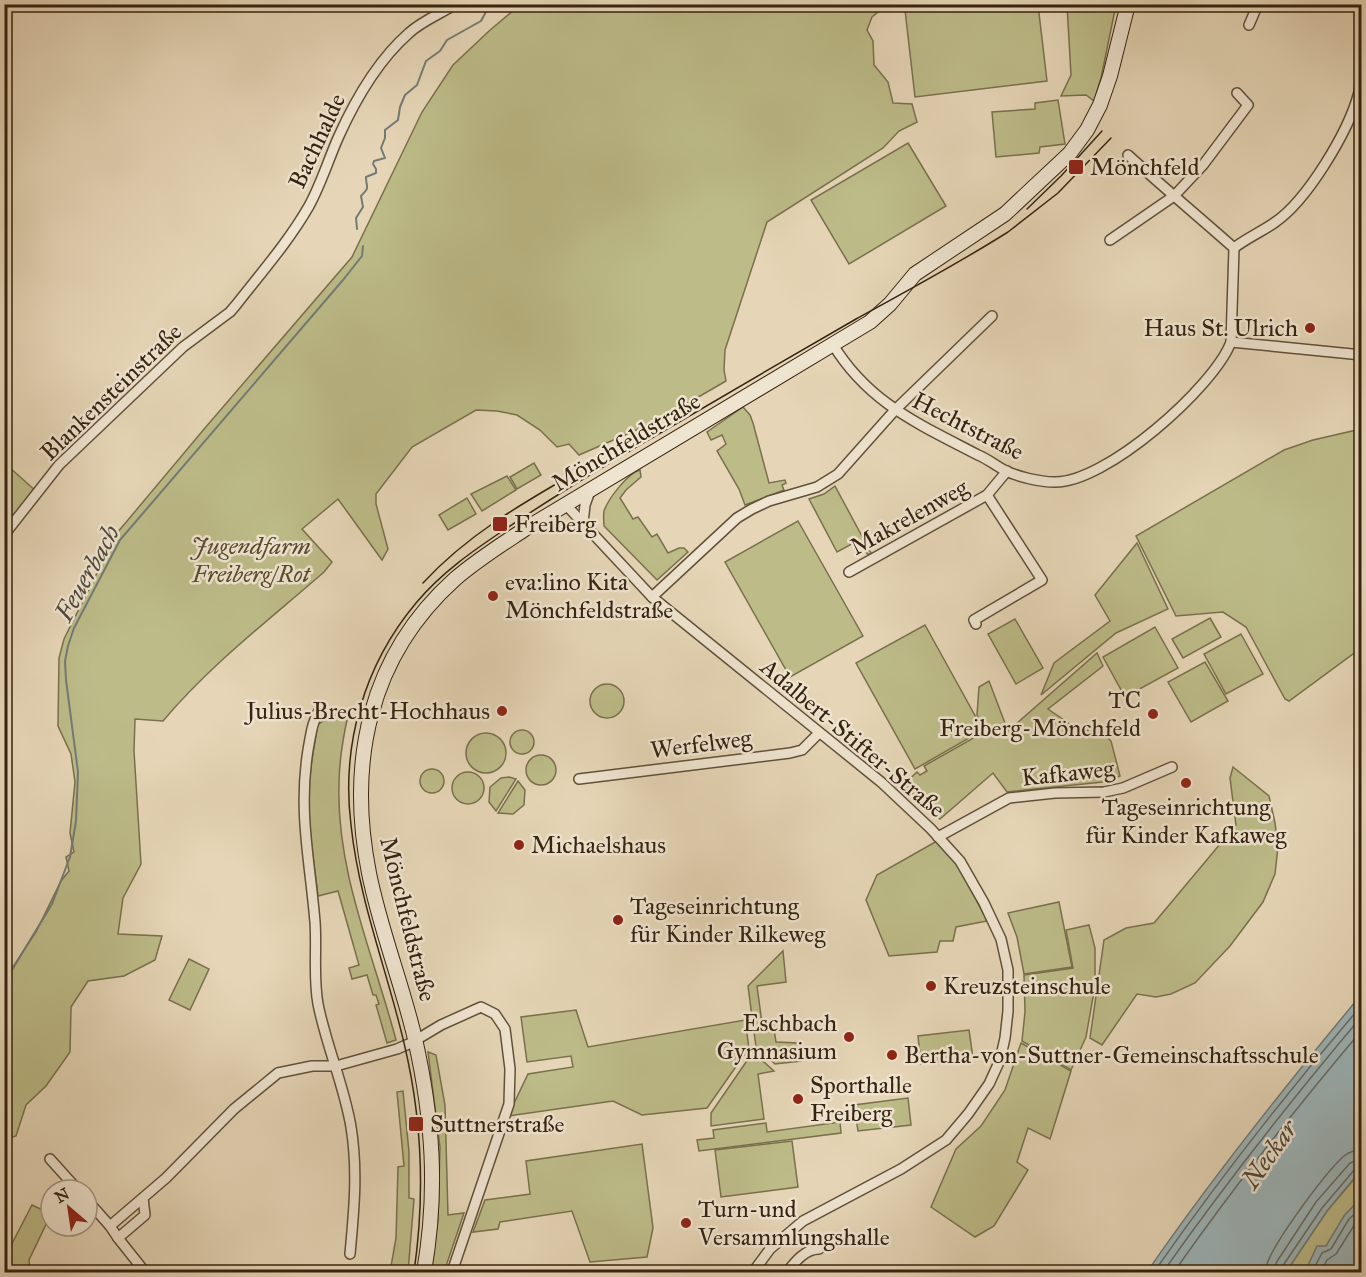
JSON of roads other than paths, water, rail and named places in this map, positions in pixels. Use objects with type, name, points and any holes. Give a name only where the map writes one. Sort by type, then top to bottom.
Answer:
[{"type":"main road","name":"Mönchfeldstraße","points":[[424,1272],[429,1245],[434,1171],[429,1123],[415,1041],[369,875],[362,831],[361,771],[366,731],[385,674],[399,648],[417,621],[442,592],[486,555],[882,313],[915,274],[1005,214],[1070,153],[1087,130],[1100,105],[1110,76],[1128,4]]},
{"type":"street","name":"Bachhalde","points":[[230,312],[289,237],[309,205],[339,137],[377,68],[410,32],[456,4]]},
{"type":"street","points":[[1249,25],[1258,4]]},
{"type":"street","points":[[1128,155],[1234,248],[1274,223],[1304,195],[1326,161],[1354,108],[1359,90],[1362,60]]},
{"type":"street","points":[[1110,240],[1174,196],[1203,165],[1248,105],[1237,93]]},
{"type":"street","name":"Hechtstraße","points":[[832,343],[845,364],[895,410],[1007,471],[1056,483],[1085,476],[1109,463],[1171,417],[1207,380],[1227,354],[1231,342],[1234,248]]},
{"type":"street","name":"Blankensteinstraße","points":[[4,536],[59,465],[183,347],[230,312]]},
{"type":"street","points":[[652,597],[737,518],[769,501],[817,488],[838,474],[895,410],[992,316]]},
{"type":"street","points":[[1231,342],[1362,354]]},
{"type":"street","name":"Makrelenweg","points":[[849,572],[987,495],[1007,471]]},
{"type":"street","points":[[583,523],[585,505],[591,490]]},
{"type":"street","name":"Makrelenweg","points":[[976,624],[974,620],[1042,580],[987,495]]},
{"type":"street","name":"Adalbert-Stifter-Straße","points":[[566,505],[652,597],[881,782],[931,829],[960,861],[1001,939],[1008,970],[1008,1011],[1005,1038],[989,1084],[968,1114],[946,1140],[901,1169],[803,1221],[770,1249],[753,1272]]},
{"type":"street","points":[[321,707],[313,720],[305,768],[304,832],[315,925],[318,1005],[351,1127],[356,1185],[350,1254]]},
{"type":"street","name":"Werfelweg","points":[[579,779],[790,753],[802,750],[819,733]]},
{"type":"street","name":"Kafkaweg","points":[[938,837],[1009,798],[1055,793],[1104,792],[1123,788],[1172,767]]},
{"type":"street","points":[[110,1226],[143,1198],[234,1110],[278,1073],[312,1066],[336,1066],[397,1049],[481,1006],[495,1014],[505,1029],[510,1069],[509,1104],[452,1272]]},
{"type":"street","points":[[50,1159],[67,1178]]},
{"type":"street","points":[[118,1238],[145,1215],[143,1198]]},
{"type":"street","points":[[99,1214],[145,1272]]},
{"type":"street","points":[[787,1272],[811,1249],[819,1249]]},
{"type":"water","name":"Neckar","points":[[1361,995],[1361,1170],[1327,1211],[1286,1272],[1147,1272],[1251,1131]]},
{"type":"water","points":[[1358,1201],[1361,1201],[1361,1272],[1305,1272],[1317,1246],[1326,1246],[1344,1216]]},
{"type":"waterway","name":"Feuerbach","points":[[357,229],[356,218],[363,207],[361,196],[367,187],[366,177],[376,173],[374,161],[385,158],[381,148],[385,130],[398,120],[405,95],[417,85],[426,61],[440,51],[447,40],[481,21],[488,8],[494,4]]},
{"type":"waterway","name":"Feuerbach","points":[[4,983],[52,904],[70,857],[76,821],[78,772],[65,661],[74,628],[120,540],[343,280],[362,256],[363,246]]},
{"type":"tram line","points":[[1027,209],[1102,131]]},
{"type":"tram line","points":[[414,1272],[420,1215],[420,1157],[415,1100],[404,1043],[360,881],[351,825],[349,795],[353,736],[360,707],[382,653],[416,603],[437,581],[495,536],[638,446],[1008,232],[1058,193],[1111,138]]},
{"type":"tram line","points":[[423,583],[457,550],[495,522],[575,473]]},
{"type":"place","name":"Mönchfeld","points":[[1076,167]]},
{"type":"place","name":"Haus St. Ulrich","points":[[1310,328]]},
{"type":"place","name":"Freiberg","points":[[500,524]]},
{"type":"place","name":"eva:lino Kita Mönchfeldstraße","points":[[493,596]]},
{"type":"place","name":"Julius-Brecht-Hochhaus","points":[[502,711]]},
{"type":"place","name":"TC Freiberg-Mönchfeld","points":[[1153,714]]},
{"type":"place","name":"Tageseinrichtung für Kinder Kafkaweg","points":[[1186,783]]},
{"type":"place","name":"Michaelshaus","points":[[519,845]]},
{"type":"place","name":"Tageseinrichtung für Kinder Rilkeweg","points":[[618,920]]},
{"type":"place","name":"Kreuzsteinschule","points":[[931,986]]},
{"type":"place","name":"Eschbach Gymnasium","points":[[849,1037]]},
{"type":"place","name":"Bertha-von-Suttner-Gemeinschaftsschule","points":[[892,1055]]},
{"type":"place","name":"Sporthalle Freiberg","points":[[798,1099]]},
{"type":"place","name":"Suttnerstraße","points":[[416,1124]]},
{"type":"place","name":"Turn-und Versammlungshalle","points":[[686,1223]]},
{"type":"park label","name":"Jugendfarm Freiberg/Rot","points":[[251,560]]}]
